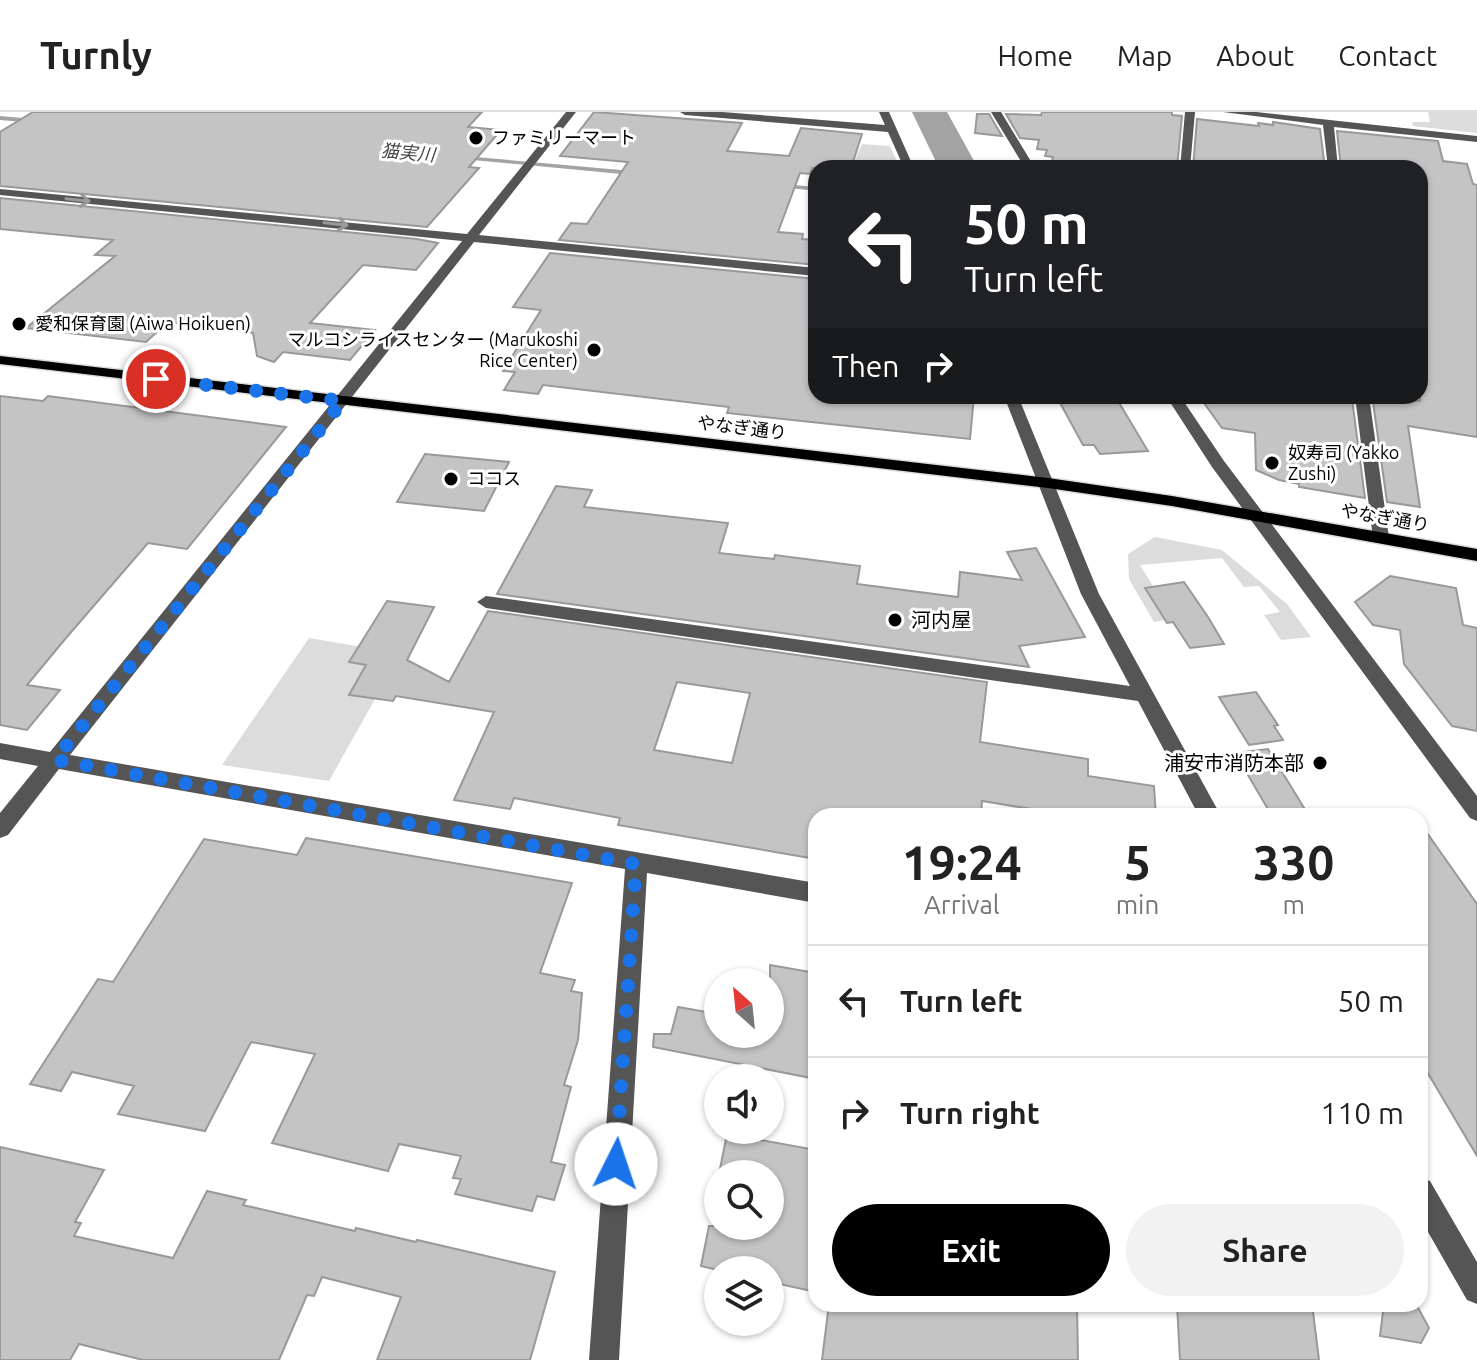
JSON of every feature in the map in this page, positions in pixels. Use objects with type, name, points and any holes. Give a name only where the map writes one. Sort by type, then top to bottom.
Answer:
[{"type":"main road","name":"やなぎ通り","points":[[0,360],[1048,483],[1477,555]]},
{"type":"street","points":[[0,829],[571,112]]},
{"type":"street","points":[[685,112],[892,129]]},
{"type":"street","points":[[884,112],[906,160]]},
{"type":"street","points":[[996,112],[1025,160]]},
{"type":"street","points":[[1186,160],[1190,112]]},
{"type":"street","points":[[1228,112],[1474,143]]},
{"type":"street","points":[[1328,123],[1332,160]]},
{"type":"street","points":[[0,192],[808,271]]},
{"type":"street","points":[[1014,404],[1090,594],[1206,808]]},
{"type":"street","points":[[1179,404],[1256,516],[1477,812]]},
{"type":"street","points":[[1363,404],[1381,538]]},
{"type":"street","points":[[486,602],[1146,695]]},
{"type":"street","points":[[0,751],[808,892]]},
{"type":"street","points":[[604,1360],[636,864]]},
{"type":"street","points":[[1428,1205],[1477,1290]]},
{"type":"shaded area","points":[[912,112],[947,112],[974,160],[935,160]]},
{"type":"shaded area","points":[[1428,112],[1477,112],[1477,133],[1413,126],[1412,122],[1430,122]]},
{"type":"shaded area","points":[[862,144],[890,146],[896,160],[855,160]]},
{"type":"shaded area","points":[[1155,537],[1222,550],[1287,604],[1311,637],[1281,640],[1264,615],[1280,612],[1259,586],[1244,587],[1222,558],[1140,565],[1153,586],[1145,588],[1165,620],[1154,622],[1129,579],[1128,554]]},
{"type":"shaded area","points":[[309,638],[362,647],[366,665],[349,695],[375,699],[329,781],[222,765]]},
{"type":"building","points":[[33,112],[482,112],[468,127],[501,130],[469,167],[479,168],[427,227],[0,186],[0,132]]},
{"type":"building","points":[[594,112],[742,123],[727,151],[789,156],[801,128],[862,134],[854,160],[808,160],[808,174],[800,173],[778,232],[803,234],[802,239],[808,239],[808,264],[559,240],[571,223],[587,224],[628,162],[560,156]]},
{"type":"building","points":[[1042,112],[1172,112],[1172,115],[1182,116],[1178,160],[1052,160],[1053,157],[1045,156],[1047,150],[1037,149],[1039,140],[1020,138],[1006,114],[1041,115]]},
{"type":"building","points":[[977,114],[989,114],[1002,136],[975,133]]},
{"type":"building","points":[[1197,119],[1259,126],[1258,123],[1273,125],[1273,122],[1320,129],[1324,160],[1194,160]]},
{"type":"building","points":[[1337,131],[1438,141],[1443,161],[1467,164],[1473,184],[1477,185],[1477,437],[1408,426],[1420,507],[1387,502],[1373,404],[1428,404],[1428,160],[1340,160]]},
{"type":"building","points":[[0,198],[438,243],[416,270],[363,265],[310,323],[375,330],[350,360],[283,352],[274,362],[257,356],[253,333],[168,322],[146,342],[26,328],[115,256],[95,255],[113,240],[0,229]]},
{"type":"building","points":[[550,253],[808,278],[808,404],[973,404],[970,439],[727,413],[729,407],[543,385],[538,394],[504,390],[515,372],[503,371],[541,310],[513,307]]},
{"type":"building","points":[[0,396],[43,401],[48,396],[286,427],[187,549],[148,543],[66,638],[27,685],[60,690],[27,730],[0,725]]},
{"type":"building","points":[[1061,404],[1120,404],[1148,451],[1100,454],[1094,445],[1083,445]]},
{"type":"building","points":[[1205,404],[1353,404],[1365,498],[1299,487],[1299,484],[1256,470],[1255,433],[1222,428]]},
{"type":"building","points":[[425,454],[509,462],[484,511],[397,502]]},
{"type":"building","points":[[556,486],[592,490],[584,507],[728,523],[719,553],[774,559],[775,555],[860,566],[857,584],[958,597],[960,572],[1022,580],[1007,552],[1036,548],[1085,637],[1019,646],[1029,667],[497,594]]},
{"type":"building","points":[[1390,576],[1456,588],[1463,625],[1477,628],[1477,731],[1452,726],[1404,664],[1400,630],[1373,625],[1355,602]]},
{"type":"building","points":[[1184,582],[1224,644],[1190,648],[1173,622],[1167,623],[1145,588]]},
{"type":"building","points":[[387,601],[434,607],[407,660],[449,682],[488,611],[987,682],[980,742],[1088,759],[1088,776],[1154,786],[1155,808],[1025,808],[982,801],[982,808],[808,808],[808,858],[618,825],[620,818],[514,798],[510,809],[454,800],[494,712],[396,696],[393,701],[349,695],[366,665],[349,662]],"holes":[[[677,682],[750,693],[732,763],[654,750]]]},
{"type":"building","points":[[1256,692],[1278,725],[1274,726],[1283,740],[1249,745],[1219,697]]},
{"type":"building","points":[[1268,749],[1304,808],[1267,808],[1235,753]]},
{"type":"building","points":[[1428,834],[1477,904],[1477,1156],[1428,1073]]},
{"type":"building","points":[[306,838],[572,883],[540,973],[575,980],[571,991],[582,993],[578,1040],[564,1085],[571,1087],[551,1162],[565,1165],[554,1200],[537,1196],[532,1211],[455,1194],[461,1179],[453,1178],[461,1156],[399,1144],[388,1171],[272,1143],[315,1054],[251,1042],[205,1131],[118,1114],[134,1086],[72,1072],[61,1091],[30,1084],[98,979],[113,982],[204,839],[297,855]]},
{"type":"building","points":[[770,965],[808,972],[808,1077],[784,1073],[784,1064],[740,1064],[653,1047],[654,1034],[671,1034],[678,1007],[704,1012],[704,1048],[784,1048],[784,968],[770,968]]},
{"type":"building","points":[[725,1144],[783,1144],[808,1149],[808,1290],[784,1285],[784,1256],[704,1256],[704,1267],[701,1266],[706,1240],[784,1240],[784,1160],[722,1160]]},
{"type":"building","points":[[0,1147],[104,1170],[75,1222],[81,1223],[74,1236],[173,1258],[207,1191],[246,1200],[243,1205],[555,1272],[530,1360],[377,1360],[401,1297],[322,1277],[314,1296],[307,1295],[279,1360],[143,1360],[79,1344],[70,1360],[0,1360]]},
{"type":"building","points":[[828,1312],[1077,1312],[1078,1360],[822,1360]]},
{"type":"building","points":[[1177,1312],[1313,1312],[1319,1360],[1180,1360]]},
{"type":"building","points":[[1383,1312],[1420,1312],[1429,1328],[1421,1343],[1380,1336]]},
{"type":"waterway","name":"猫実川","points":[[0,118],[34,121]]},
{"type":"waterway","name":"猫実川","points":[[464,158],[632,173]]},
{"type":"waterway","name":"猫実川","points":[[783,186],[808,188]]},
{"type":"place","name":"ファミリーマート","points":[[476,138]]},
{"type":"place","name":"愛和保育園 (Aiwa Hoikuen)","points":[[19,324]]},
{"type":"place","name":"マルコシライスセンター (Marukoshi Rice Center)","points":[[594,350]]},
{"type":"place","name":"奴寿司 (Yakko Zushi)","points":[[1272,463]]},
{"type":"place","name":"ココス","points":[[451,479]]},
{"type":"place","name":"河内屋","points":[[895,620]]},
{"type":"place","name":"浦安市消防本部","points":[[1320,763]]},
{"type":"route","points":[[156,379],[343,401],[55,760],[636,864],[616,1164]]}]
